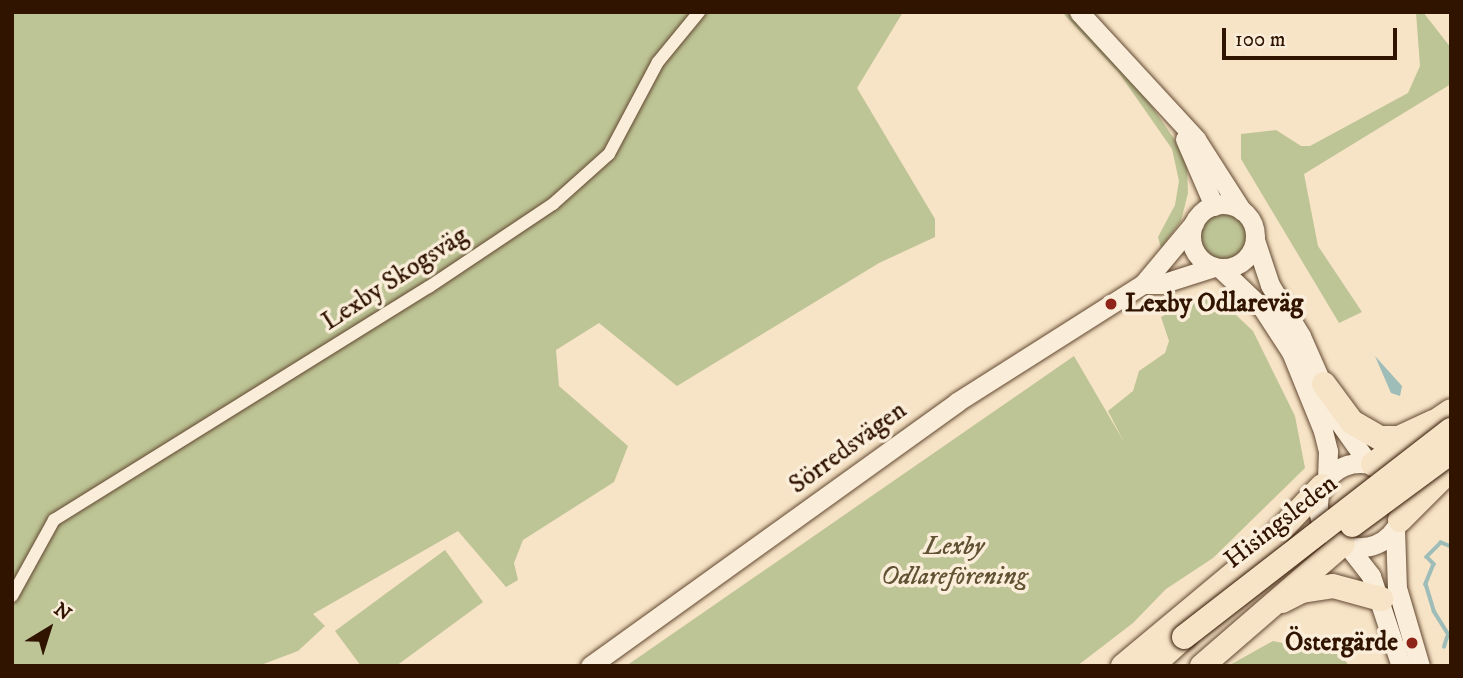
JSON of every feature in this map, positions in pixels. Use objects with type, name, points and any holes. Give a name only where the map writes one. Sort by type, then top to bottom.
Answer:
[{"type":"highway","points":[[1324,384],[1352,422],[1380,438],[1399,438],[1445,421]]},
{"type":"highway","points":[[1371,464],[1445,421]]},
{"type":"highway","name":"Hisingsleden","points":[[1189,655],[1445,421]]},
{"type":"highway","name":"Hisingsleden","points":[[1152,666],[1189,655],[1451,452]]},
{"type":"highway","points":[[1397,525],[1451,469]]},
{"type":"highway","points":[[1123,666],[1261,551],[1324,482]]},
{"type":"highway","points":[[1189,655],[1269,607],[1345,544]]},
{"type":"highway","points":[[1269,607],[1318,587],[1352,588],[1381,599]]},
{"type":"street","name":"Lexby Skogsväg","points":[[12,596],[54,520],[429,287],[553,204],[609,154],[658,62],[699,12]]},
{"type":"street","points":[[1079,12],[1130,63],[1196,139],[1242,211],[1254,225],[1255,240],[1270,285],[1324,384],[1339,422],[1371,464],[1398,487],[1397,588],[1420,666]]},
{"type":"street","points":[[1174,116],[1214,206]]},
{"type":"street","points":[[1242,211],[1226,204],[1214,206],[1194,223],[1195,252],[1217,267],[1263,309],[1291,352],[1324,431],[1328,452],[1320,519],[1371,576],[1381,599],[1401,666]]},
{"type":"street","name":"Sörredsvägen","points":[[590,666],[957,402],[1143,284],[1194,223]]},
{"type":"street","points":[[1217,267],[1240,263],[1255,240]]},
{"type":"street","name":"Sörredsvägen","points":[[1143,284],[1161,284],[1217,267]]},
{"type":"street","points":[[1324,482],[1345,465],[1371,464]]},
{"type":"street","points":[[1345,544],[1373,545],[1397,525]]},
{"type":"green space","points":[[12,12],[903,12],[857,88],[935,219],[935,237],[879,263],[677,386],[599,323],[556,350],[559,386],[628,446],[614,482],[523,540],[514,563],[518,580],[506,587],[458,531],[313,614],[325,626],[298,651],[258,666],[12,666]]},
{"type":"green space","points":[[1062,12],[1069,12],[1089,31],[1140,89],[1177,143],[1187,167],[1188,193],[1181,221],[1161,248],[1158,237],[1175,205],[1179,181],[1172,149],[1119,73]]},
{"type":"green space","points":[[1416,12],[1423,12],[1451,48],[1451,84],[1304,174],[1318,246],[1362,312],[1339,323],[1241,159],[1241,134],[1276,130],[1301,146],[1310,146],[1408,93],[1420,66]]},
{"type":"green space","points":[[1223,210],[1233,212],[1241,218],[1247,226],[1247,246],[1241,254],[1233,260],[1223,262],[1213,260],[1205,254],[1199,246],[1197,236],[1199,226],[1205,218],[1213,212]]},
{"type":"green space","name":"Lexby Odlareförening","points":[[1202,296],[1220,300],[1253,331],[1295,416],[1305,468],[1213,558],[1166,589],[1133,623],[1077,666],[626,666],[1074,356],[1124,442],[1108,411],[1133,391],[1139,371],[1165,353],[1169,341],[1161,317]]},
{"type":"green space","points":[[445,550],[483,602],[396,666],[361,666],[335,631]]},
{"type":"green space","points":[[1273,641],[1341,655],[1349,666],[1228,666]]},
{"type":"water","points":[[1375,356],[1402,386],[1400,396],[1391,393]]},
{"type":"waterway","points":[[1451,547],[1441,543],[1427,557],[1434,564],[1426,584],[1434,611],[1451,638]]},
{"type":"waterway","points":[[1444,647],[1447,637]]},
{"type":"place","name":"Lexby Odlareväg","points":[[1111,304]]},
{"type":"place","name":"Östergärde","points":[[1412,643]]}]
